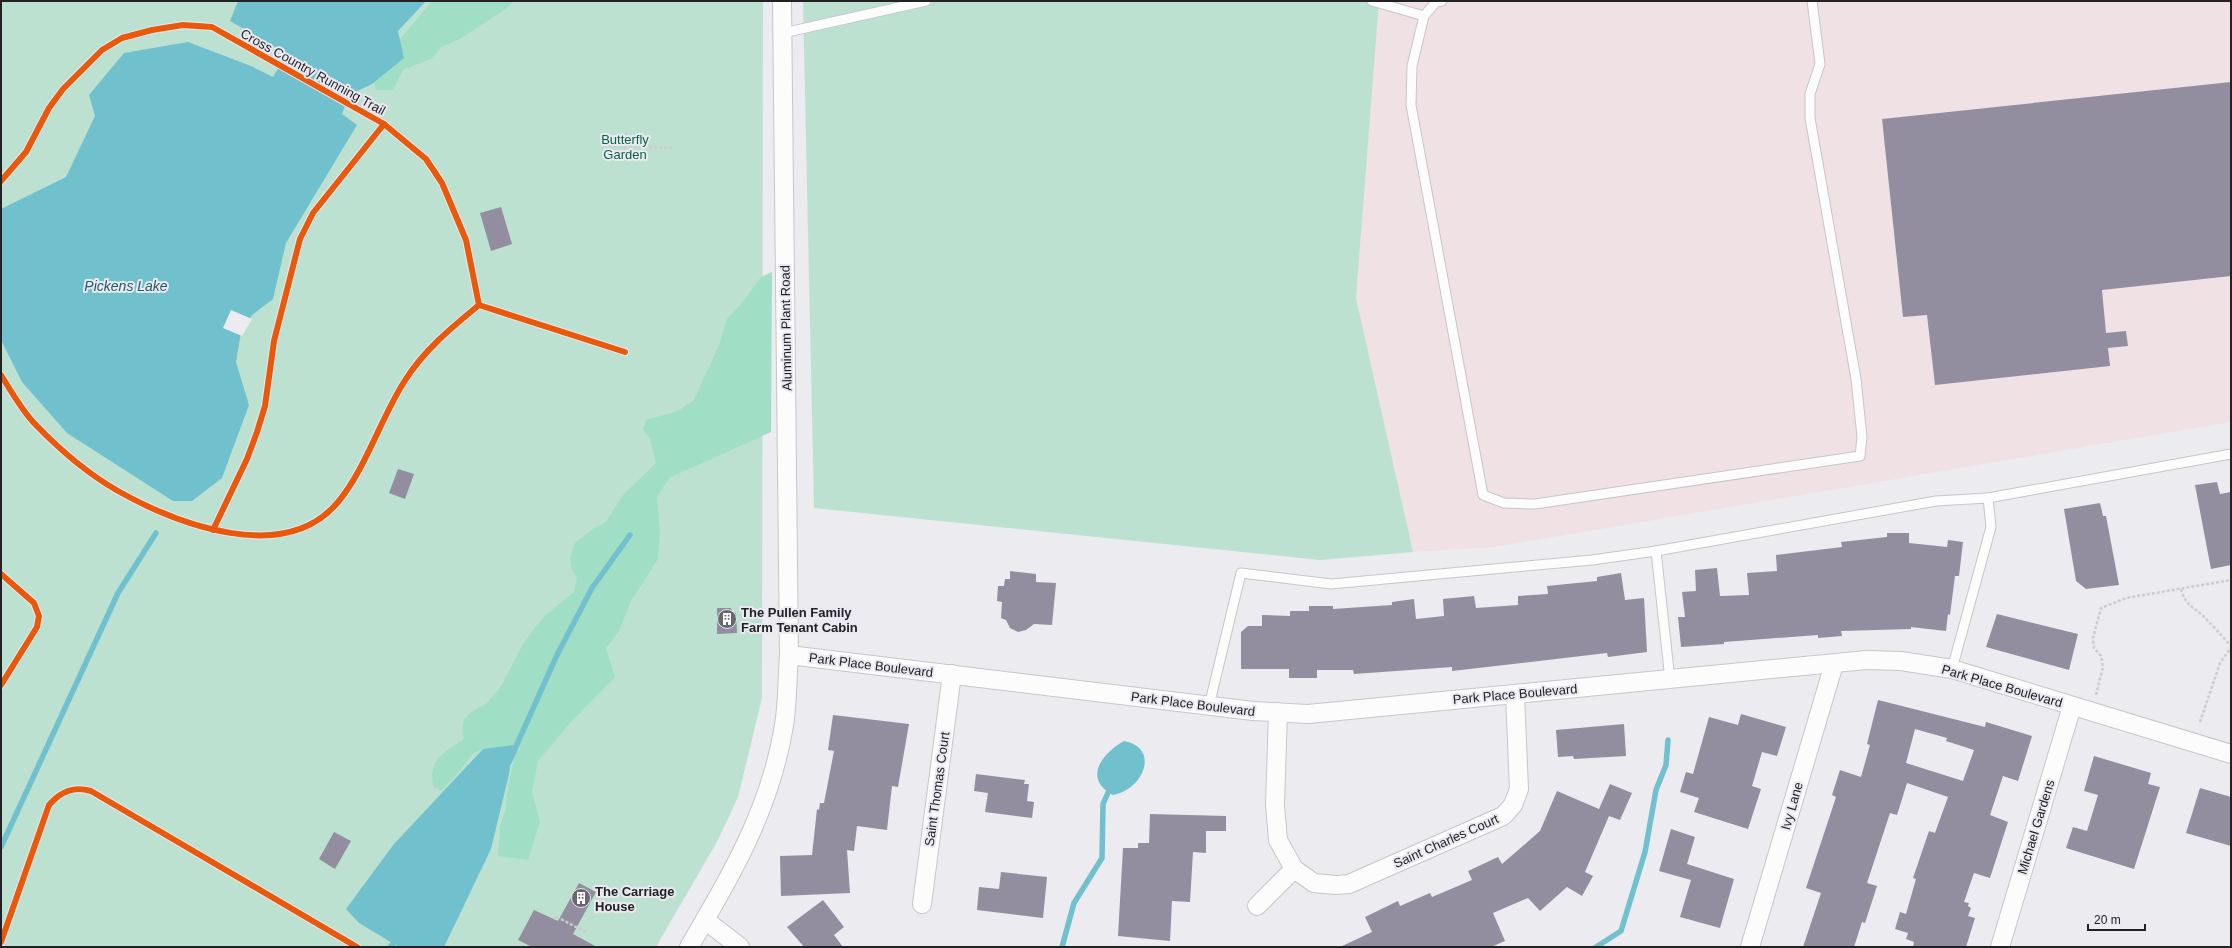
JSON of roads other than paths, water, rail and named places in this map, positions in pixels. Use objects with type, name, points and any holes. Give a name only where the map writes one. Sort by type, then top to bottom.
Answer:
[{"type":"street","name":"Aluminum Plant Road","points":[[689,947],[737,866],[766,798],[784,730],[789,655],[782,1]]},
{"type":"street","name":"Park Place Boulevard","points":[[789,655],[1209,706],[1308,714],[1866,660],[1901,661],[1952,669],[2231,754]]},
{"type":"street","name":"Ivy Lane","points":[[1750,947],[1834,664]]},
{"type":"street","name":"Saint Thomas Court","points":[[922,904],[952,674]]},
{"type":"street","name":"Saint Charles Court","points":[[1278,712],[1275,812],[1278,840],[1294,869],[1314,882],[1336,885],[1349,884],[1503,816],[1513,805],[1519,789],[1515,694]]},
{"type":"street","name":"Michael Gardens","points":[[2000,947],[2072,706]]},
{"type":"street","points":[[1257,906],[1294,869]]},
{"type":"street","points":[[705,920],[740,947]]},
{"type":"lane","points":[[783,33],[926,1]]},
{"type":"lane","points":[[1372,1],[1424,16]]},
{"type":"lane","points":[[1442,1],[1436,2],[1424,16],[1412,66],[1411,105],[1483,495],[1504,503],[1535,504],[1860,456],[1862,437],[1856,379],[1810,118],[1810,94],[1820,64],[1812,1]]},
{"type":"lane","points":[[1209,706],[1241,573],[1331,584],[1592,560],[1656,552],[1936,501],[1988,498],[2231,454]]},
{"type":"lane","points":[[1952,669],[1991,527],[1988,498]]},
{"type":"lane","points":[[1656,552],[1670,680]]},
{"type":"water","name":"Pickens Lake","points":[[238,1],[426,1],[398,31],[404,58],[372,84],[349,95],[342,114],[357,125],[286,243],[273,299],[252,315],[241,332],[236,362],[249,405],[222,478],[192,501],[173,501],[67,433],[22,382],[1,340],[1,209],[66,177],[95,116],[89,95],[124,53],[188,42],[251,66],[273,77],[287,54],[230,21]]},
{"type":"water","points":[[1124,741],[1135,745],[1142,752],[1145,760],[1144,769],[1133,785],[1124,792],[1113,795],[1104,789],[1099,782],[1097,774],[1099,767],[1108,753]]},
{"type":"water","points":[[513,745],[509,774],[491,849],[444,947],[399,947],[359,923],[346,909],[394,844],[483,749]]},
{"type":"waterway","points":[[1,847],[118,593],[156,533]]},
{"type":"waterway","points":[[509,762],[557,655],[592,588],[630,535]]},
{"type":"waterway","points":[[1596,947],[1621,931],[1645,852],[1656,790],[1666,765],[1668,740]]},
{"type":"waterway","points":[[1062,947],[1074,903],[1102,858],[1103,804],[1111,786]]},
{"type":"waterway","points":[[391,946],[398,939]]},
{"type":"place","name":"The Pullen Family Farm Tenant Cabin","points":[[727,619]]},
{"type":"place","name":"The Carriage House","points":[[581,898]]},
{"type":"park label","name":"Butterfly Garden","points":[[625,146]]}]
